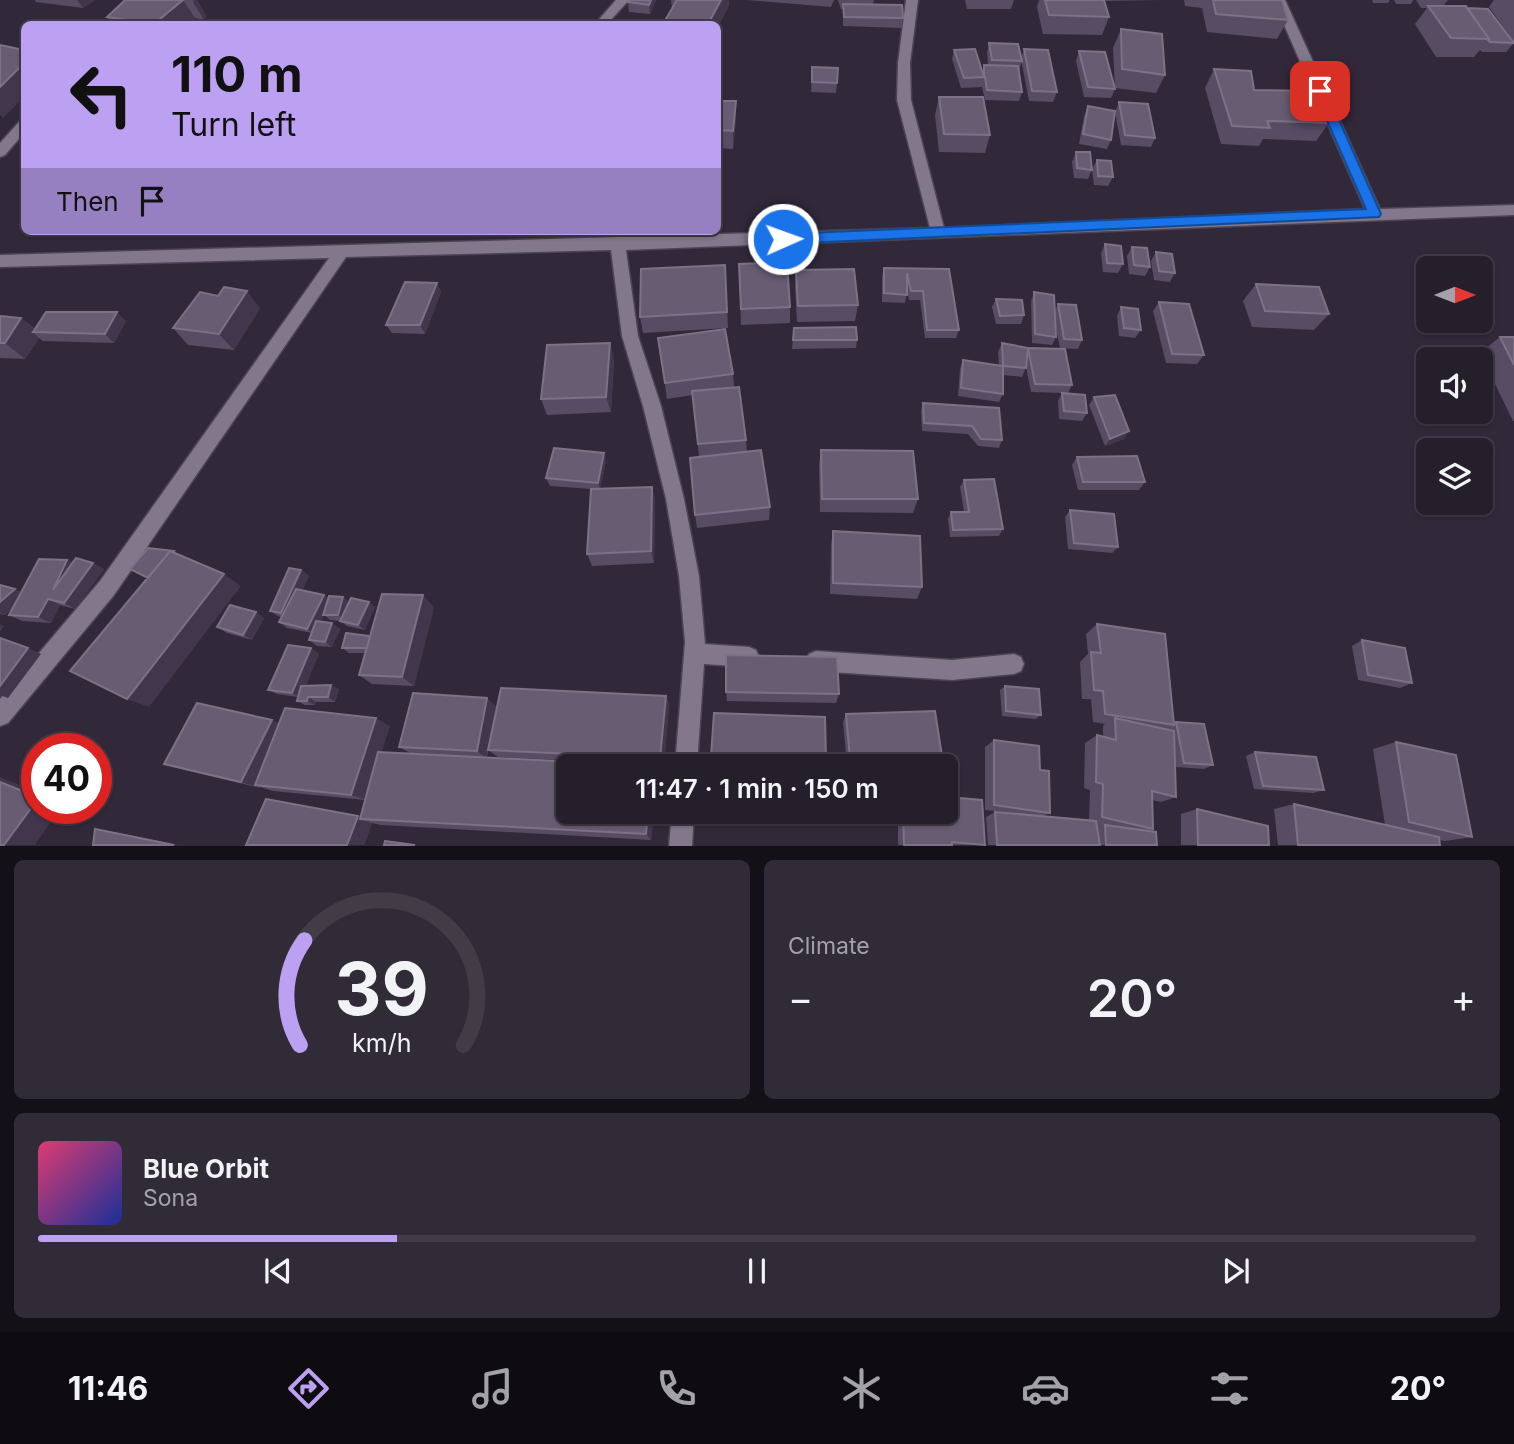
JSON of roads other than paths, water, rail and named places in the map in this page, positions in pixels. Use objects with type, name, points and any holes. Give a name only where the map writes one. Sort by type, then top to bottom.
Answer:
[{"type":"street","points":[[604,21],[623,0]]},
{"type":"street","points":[[912,0],[904,63],[904,100],[938,232]]},
{"type":"street","points":[[1279,0],[1374,214]]},
{"type":"street","points":[[0,152],[21,128]]},
{"type":"street","points":[[0,261],[618,245],[662,237],[938,232],[1374,214],[1512,214]]},
{"type":"street","points":[[618,245],[631,336],[676,499],[689,576],[694,653],[687,754]]},
{"type":"street","points":[[0,715],[107,588],[342,251]]},
{"type":"street","points":[[694,653],[775,659]]},
{"type":"street","points":[[802,660],[952,670],[1014,664]]},
{"type":"street","points":[[680,845],[682,824]]}]
